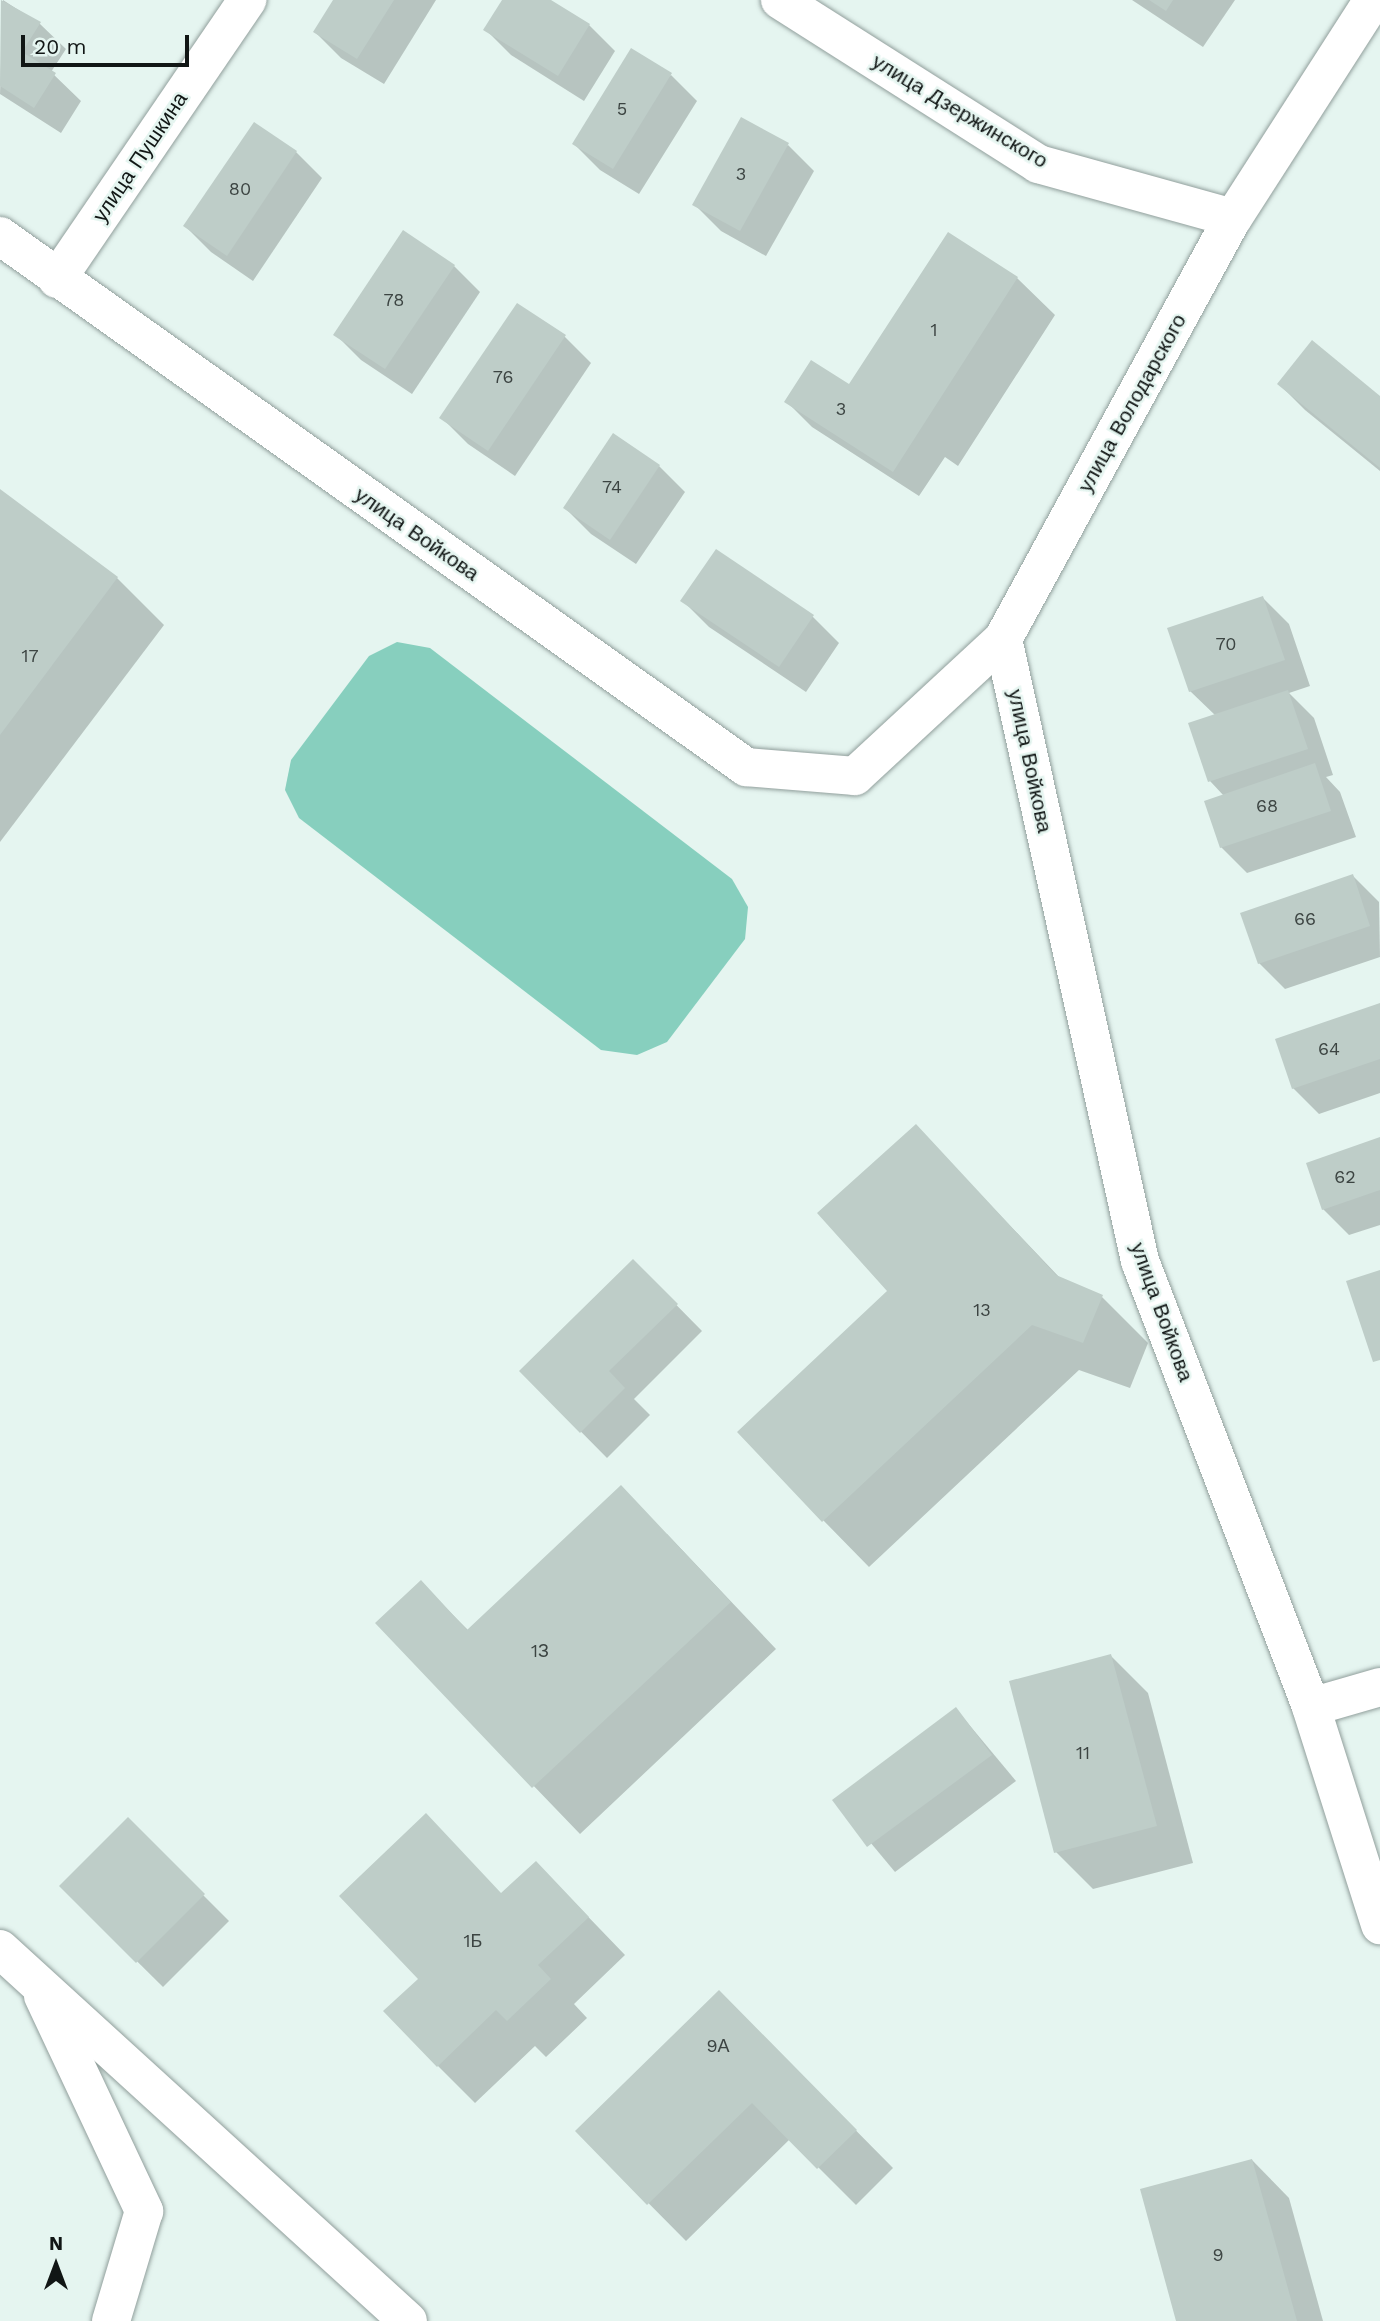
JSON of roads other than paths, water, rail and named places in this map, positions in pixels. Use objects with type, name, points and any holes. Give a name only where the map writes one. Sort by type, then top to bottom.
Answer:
[{"type":"street","name":"улица Пушкина","points":[[57,279],[247,0]]},
{"type":"street","name":"улица Дзержинского","points":[[780,0],[1038,164],[1233,218]]},
{"type":"street","name":"улица Володарского","points":[[855,776],[1003,639],[1233,218],[1373,0]]},
{"type":"street","name":"улица Войкова","points":[[0,236],[746,767],[855,776]]},
{"type":"street","name":"улица Войкова","points":[[1003,639],[1140,1261],[1311,1707],[1380,1924]]},
{"type":"street","points":[[1311,1707],[1380,1686]]},
{"type":"street","points":[[0,1949],[408,2321]]},
{"type":"street","points":[[34,1979],[144,2211],[111,2321]]}]
